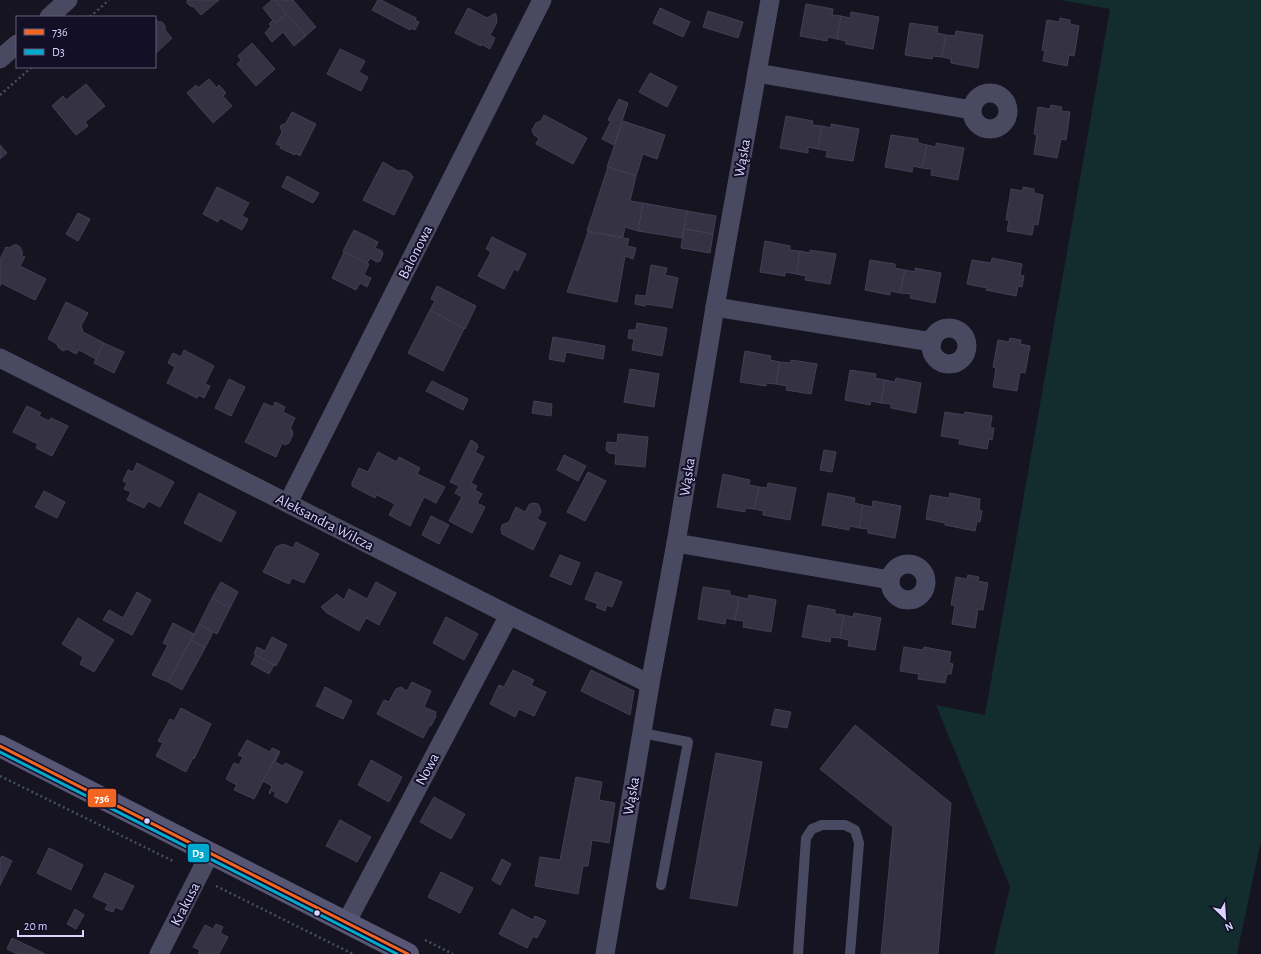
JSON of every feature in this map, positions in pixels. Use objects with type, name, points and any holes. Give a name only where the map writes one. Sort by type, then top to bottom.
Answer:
[{"type":"main road","points":[[0,746],[408,954]]},
{"type":"street","points":[[50,16],[68,0]]},
{"type":"street","name":"Balonowa","points":[[288,503],[542,0]]},
{"type":"street","name":"Wąska","points":[[604,954],[650,684],[676,543],[715,307],[770,0]]},
{"type":"street","points":[[0,59],[16,45]]},
{"type":"street","points":[[757,73],[972,110]]},
{"type":"street","points":[[715,307],[932,342]]},
{"type":"street","name":"Aleksandra Wilcza","points":[[0,358],[509,615],[650,684]]},
{"type":"street","points":[[676,543],[890,580]]},
{"type":"street","name":"Nowa","points":[[346,923],[509,615]]},
{"type":"street","name":"Krakusa","points":[[159,954],[210,853]]},
{"type":"lane","points":[[642,733],[688,742],[661,885]]},
{"type":"lane","points":[[798,954],[806,838],[812,829],[822,825],[845,825],[855,830],[859,844],[850,954]]},
{"type":"path","points":[[91,16],[109,0]]},
{"type":"path","points":[[0,95],[31,68]]},
{"type":"path","points":[[0,776],[200,874],[220,889],[353,954]]},
{"type":"green space","points":[[1060,0],[1261,0],[1261,841],[1237,954],[994,954],[1010,887],[936,705],[985,715],[1110,9]]},
{"type":"building","points":[[187,0],[219,0],[201,15],[194,7],[187,3]]},
{"type":"building","points":[[272,0],[275,0],[287,14],[275,23],[263,8]]},
{"type":"building","points":[[275,0],[293,0],[316,27],[305,36]]},
{"type":"building","points":[[378,0],[381,0],[416,18],[415,20],[419,22],[415,30],[411,28],[410,30],[372,10]]},
{"type":"building","points":[[806,4],[833,9],[832,15],[841,16],[837,39],[828,37],[827,41],[800,36]]},
{"type":"building","points":[[468,8],[487,18],[496,14],[497,22],[490,35],[495,38],[490,49],[455,33]]},
{"type":"building","points":[[660,8],[690,22],[683,37],[653,23]]},
{"type":"building","points":[[708,11],[743,22],[738,38],[703,27]]},
{"type":"building","points":[[851,12],[879,17],[873,49],[846,44],[846,41],[837,39],[841,16],[850,18]]},
{"type":"building","points":[[287,14],[306,36],[294,46],[283,32],[272,42],[265,33],[271,26],[269,24],[273,20],[275,23]]},
{"type":"building","points":[[1060,18],[1070,20],[1070,24],[1079,26],[1074,56],[1069,55],[1067,66],[1043,61],[1045,51],[1042,50],[1047,20],[1059,22]]},
{"type":"building","points":[[156,19],[158,22],[162,22],[165,26],[165,30],[172,38],[156,53]]},
{"type":"building","points":[[910,23],[938,27],[937,33],[946,35],[942,57],[933,56],[932,59],[905,55]]},
{"type":"building","points":[[956,31],[983,35],[978,68],[951,63],[951,59],[942,57],[946,35],[955,36]]},
{"type":"building","points":[[252,43],[275,69],[256,86],[237,64],[241,60],[238,56]]},
{"type":"building","points":[[340,49],[365,61],[359,72],[368,77],[361,91],[327,74]]},
{"type":"building","points":[[650,73],[677,87],[667,107],[639,92]]},
{"type":"building","points":[[209,79],[217,88],[219,85],[226,93],[223,96],[232,106],[213,123],[187,93],[196,85],[198,88]]},
{"type":"building","points":[[86,84],[105,106],[85,122],[88,126],[76,135],[52,106],[63,96],[66,100]]},
{"type":"building","points":[[619,99],[628,103],[614,145],[602,139],[611,121],[608,120]]},
{"type":"building","points":[[1051,105],[1062,107],[1061,111],[1070,112],[1066,140],[1061,139],[1057,158],[1034,154],[1037,135],[1034,134],[1038,107],[1050,109]]},
{"type":"building","points":[[292,112],[316,124],[300,156],[280,148],[281,146],[276,144],[282,132],[280,126],[286,123]]},
{"type":"building","points":[[544,115],[587,138],[573,164],[536,144],[539,138],[534,135],[532,130],[536,123],[541,121]]},
{"type":"building","points":[[786,116],[813,121],[812,125],[822,126],[818,149],[808,147],[808,153],[780,148]]},
{"type":"building","points":[[623,121],[665,135],[657,159],[643,154],[636,176],[607,167]]},
{"type":"building","points":[[831,124],[859,129],[853,161],[826,157],[827,151],[818,149],[822,126],[831,128]]},
{"type":"building","points":[[891,135],[918,139],[918,143],[927,145],[922,168],[913,166],[912,172],[885,167]]},
{"type":"building","points":[[936,143],[964,148],[958,180],[931,175],[932,169],[922,168],[927,145],[936,147]]},
{"type":"building","points":[[0,145],[7,153],[0,159]]},
{"type":"building","points":[[383,162],[398,171],[404,170],[410,173],[413,177],[394,215],[363,200]]},
{"type":"building","points":[[608,167],[636,176],[630,201],[643,203],[638,231],[625,227],[623,237],[587,231]]},
{"type":"building","points":[[287,176],[319,193],[313,203],[282,187]]},
{"type":"building","points":[[217,187],[249,203],[242,216],[248,219],[242,230],[220,218],[218,222],[203,214]]},
{"type":"building","points":[[1023,187],[1034,189],[1034,193],[1043,195],[1038,225],[1034,224],[1032,235],[1007,231],[1009,220],[1006,220],[1011,189],[1023,191]]},
{"type":"building","points":[[643,203],[687,211],[682,238],[638,231]]},
{"type":"building","points":[[687,211],[716,216],[713,234],[684,229]]},
{"type":"building","points":[[78,213],[90,219],[78,241],[66,234]]},
{"type":"building","points":[[684,229],[713,234],[710,253],[681,248]]},
{"type":"building","points":[[354,230],[378,242],[375,248],[382,251],[383,254],[380,261],[377,262],[370,258],[367,263],[343,251]]},
{"type":"building","points":[[588,232],[629,239],[627,246],[636,248],[633,259],[625,256],[617,302],[567,292]]},
{"type":"building","points":[[492,237],[526,254],[518,271],[514,269],[504,289],[478,276],[491,252],[486,249]]},
{"type":"building","points":[[765,241],[790,246],[790,250],[800,251],[796,274],[785,272],[785,276],[760,272]]},
{"type":"building","points":[[14,245],[20,247],[22,256],[25,257],[20,266],[46,279],[35,300],[1,283],[0,286],[0,259],[6,247],[9,248]]},
{"type":"building","points":[[810,250],[836,254],[830,284],[805,280],[806,276],[796,274],[800,251],[810,253]]},
{"type":"building","points":[[344,252],[369,264],[364,275],[371,278],[367,287],[360,283],[356,290],[332,278]]},
{"type":"building","points":[[992,258],[1022,264],[1020,275],[1024,276],[1022,287],[1018,286],[1016,296],[986,290],[987,288],[967,284],[972,260],[991,263]]},
{"type":"building","points":[[870,260],[895,264],[895,268],[905,270],[900,293],[890,291],[890,295],[865,290]]},
{"type":"building","points":[[651,265],[667,268],[665,275],[678,278],[672,308],[635,304],[636,295],[646,296]]},
{"type":"building","points":[[915,268],[941,273],[935,303],[910,298],[911,294],[900,293],[905,270],[915,272]]},
{"type":"building","points":[[437,286],[476,306],[465,329],[430,310],[435,301],[431,299]]},
{"type":"building","points":[[66,302],[88,313],[81,326],[83,332],[104,343],[96,359],[79,350],[76,354],[67,349],[63,351],[57,344],[48,339]]},
{"type":"building","points":[[430,310],[464,329],[443,371],[408,353]]},
{"type":"building","points":[[637,323],[667,328],[662,356],[632,350],[634,339],[628,338],[629,330],[636,330]]},
{"type":"building","points":[[553,337],[605,346],[603,359],[566,352],[564,362],[549,359]]},
{"type":"building","points":[[1010,338],[1021,340],[1020,344],[1030,346],[1025,373],[1020,372],[1017,391],[993,387],[996,368],[993,367],[998,340],[1009,342]]},
{"type":"building","points":[[104,343],[124,352],[114,373],[94,363]]},
{"type":"building","points":[[184,350],[214,366],[205,384],[210,386],[204,398],[199,395],[197,398],[167,383],[175,367],[168,363],[173,353],[181,357]]},
{"type":"building","points":[[745,351],[771,356],[770,360],[780,362],[776,384],[766,383],[766,386],[740,382]]},
{"type":"building","points":[[791,360],[817,364],[811,394],[786,390],[787,386],[776,384],[780,362],[790,363]]},
{"type":"building","points":[[630,369],[659,374],[654,407],[624,402]]},
{"type":"building","points":[[850,370],[876,374],[875,378],[885,380],[881,403],[871,401],[870,405],[845,400]]},
{"type":"building","points":[[896,378],[921,383],[916,413],[891,408],[891,404],[881,403],[885,380],[895,382]]},
{"type":"building","points":[[229,379],[245,387],[231,416],[215,408]]},
{"type":"building","points":[[432,381],[468,399],[463,410],[426,391]]},
{"type":"building","points":[[534,401],[552,404],[551,416],[532,413]]},
{"type":"building","points":[[275,402],[285,407],[283,412],[295,418],[290,429],[292,430],[293,434],[289,443],[285,445],[282,443],[276,457],[245,442],[264,403],[273,407]]},
{"type":"building","points":[[27,406],[41,413],[39,416],[49,421],[51,418],[68,426],[52,456],[36,448],[38,444],[13,432]]},
{"type":"building","points":[[945,412],[964,415],[965,412],[992,416],[990,428],[994,428],[992,440],[989,439],[987,449],[959,444],[960,439],[941,436]]},
{"type":"building","points":[[618,434],[648,437],[645,467],[615,464],[616,454],[609,453],[606,450],[607,442],[617,443]]},
{"type":"building","points":[[471,440],[477,444],[478,447],[475,452],[484,457],[471,483],[477,486],[475,490],[482,494],[477,503],[485,507],[472,533],[449,521],[462,497],[455,493],[459,486],[450,482]]},
{"type":"building","points":[[824,450],[836,452],[832,472],[820,470]]},
{"type":"building","points":[[378,452],[397,462],[399,457],[420,468],[417,474],[445,487],[436,503],[424,497],[410,526],[389,515],[395,504],[377,495],[375,498],[352,486],[359,468],[368,472]]},
{"type":"building","points":[[564,455],[586,466],[578,481],[557,470]]},
{"type":"building","points":[[137,463],[174,482],[160,507],[148,501],[144,508],[127,500],[131,492],[124,489],[127,483],[123,481],[128,470],[133,472]]},
{"type":"building","points":[[588,472],[606,481],[585,521],[567,512]]},
{"type":"building","points":[[723,474],[750,480],[749,485],[759,487],[754,509],[745,508],[745,512],[717,507]]},
{"type":"building","points":[[768,483],[796,488],[790,520],[763,515],[763,511],[754,509],[759,487],[767,488]]},
{"type":"building","points":[[44,491],[65,502],[57,518],[35,507]]},
{"type":"building","points":[[199,493],[236,512],[221,542],[184,523]]},
{"type":"building","points":[[828,493],[855,498],[854,503],[863,505],[859,528],[850,526],[849,530],[822,525]]},
{"type":"building","points":[[950,493],[980,499],[979,510],[982,511],[980,522],[977,521],[975,531],[945,525],[945,523],[926,519],[930,495],[949,498]]},
{"type":"building","points":[[873,501],[901,506],[895,538],[868,533],[868,529],[859,528],[863,505],[872,507]]},
{"type":"building","points":[[532,503],[538,504],[540,508],[541,512],[537,519],[546,523],[533,550],[502,534],[501,529],[502,525],[509,522],[516,507],[525,512]]},
{"type":"building","points":[[431,516],[449,525],[439,544],[422,535]]},
{"type":"building","points":[[296,542],[319,554],[304,583],[292,578],[289,584],[263,572],[276,547],[283,544],[293,548]]},
{"type":"building","points":[[560,555],[580,563],[571,585],[550,576]]},
{"type":"building","points":[[596,572],[622,582],[612,607],[607,605],[605,611],[596,607],[598,604],[585,599]]},
{"type":"building","points":[[968,575],[979,577],[978,581],[988,583],[983,610],[978,609],[975,628],[952,624],[955,605],[951,605],[956,577],[967,579]]},
{"type":"building","points":[[221,582],[238,592],[230,608],[212,598]]},
{"type":"building","points":[[376,582],[396,593],[379,625],[366,618],[359,631],[327,613],[321,607],[337,594],[344,600],[349,589],[367,599]]},
{"type":"building","points":[[703,587],[730,591],[730,595],[739,597],[735,620],[726,618],[725,624],[698,619]]},
{"type":"building","points":[[137,592],[151,600],[132,635],[103,620],[109,610],[123,618]]},
{"type":"building","points":[[749,595],[776,600],[771,632],[743,627],[744,621],[735,620],[739,597],[748,599]]},
{"type":"building","points":[[212,598],[230,608],[217,634],[199,624]]},
{"type":"building","points":[[808,605],[835,610],[835,614],[844,615],[840,638],[831,637],[830,642],[802,637]]},
{"type":"building","points":[[854,613],[881,618],[875,650],[848,646],[849,640],[840,638],[844,615],[853,617]]},
{"type":"building","points":[[446,617],[478,634],[464,660],[433,643]]},
{"type":"building","points":[[78,618],[114,640],[94,672],[80,664],[83,657],[62,644]]},
{"type":"building","points":[[173,623],[194,634],[168,682],[152,675],[168,645],[163,643]]},
{"type":"building","points":[[199,624],[213,632],[205,648],[191,640]]},
{"type":"building","points":[[272,637],[287,645],[276,666],[254,654],[257,647],[265,651]]},
{"type":"building","points":[[191,640],[205,648],[182,690],[168,682]]},
{"type":"building","points":[[904,647],[923,650],[924,647],[951,652],[949,663],[953,664],[951,674],[947,674],[945,683],[918,679],[919,674],[900,671]]},
{"type":"building","points":[[256,655],[274,665],[269,674],[251,664]]},
{"type":"building","points":[[513,670],[534,680],[531,685],[546,692],[534,716],[519,709],[515,717],[490,704],[499,685],[504,687]]},
{"type":"building","points":[[591,670],[634,691],[630,715],[581,691]]},
{"type":"building","points":[[412,682],[431,691],[424,707],[436,712],[436,716],[431,726],[430,725],[423,738],[377,714],[384,700],[389,702],[396,689],[401,687],[407,691]]},
{"type":"building","points":[[325,687],[352,701],[343,719],[316,706]]},
{"type":"building","points":[[181,708],[211,724],[186,772],[156,756],[163,743],[158,741],[170,719],[174,721]]},
{"type":"building","points":[[775,709],[791,712],[787,728],[771,725]]},
{"type":"building","points":[[855,725],[951,803],[938,954],[881,954],[893,827],[820,769]]},
{"type":"building","points":[[247,740],[270,752],[272,748],[279,751],[254,799],[234,790],[237,785],[226,779],[234,763],[239,765],[243,757],[238,755]]},
{"type":"building","points":[[279,751],[280,752],[275,762],[283,766],[285,763],[303,772],[287,803],[274,796],[276,793],[271,790],[270,794],[269,793],[272,786],[263,781]]},
{"type":"building","points":[[716,753],[762,762],[737,906],[690,898]]},
{"type":"building","points":[[371,760],[402,777],[389,802],[358,785]]},
{"type":"building","points":[[576,777],[602,782],[599,800],[615,803],[609,843],[592,840],[588,866],[583,866],[578,894],[535,886],[540,857],[560,860]]},
{"type":"building","points":[[434,797],[465,814],[451,839],[420,822]]},
{"type":"building","points":[[340,820],[371,837],[357,862],[326,846]]},
{"type":"building","points":[[49,848],[83,865],[71,890],[37,873]]},
{"type":"building","points":[[2,856],[12,861],[0,885],[0,859]]},
{"type":"building","points":[[502,859],[511,864],[500,885],[492,880]]},
{"type":"building","points":[[441,872],[473,888],[460,913],[428,897]]},
{"type":"building","points":[[105,873],[134,886],[122,910],[115,907],[113,912],[105,909],[108,904],[93,897]]},
{"type":"building","points":[[75,909],[84,915],[76,929],[67,924]]},
{"type":"building","points":[[512,909],[533,920],[535,916],[546,921],[537,938],[533,936],[527,948],[499,934]]},
{"type":"building","points":[[216,924],[223,927],[220,933],[228,937],[219,954],[198,954],[200,950],[193,947],[205,925],[213,929]]},
{"type":"building","points":[[12,938],[45,954],[17,954],[7,949]]},
{"type":"transit line","name":"736","points":[[0,746],[408,954]]},
{"type":"transit line","name":"D3","points":[[0,752],[397,954]]}]
